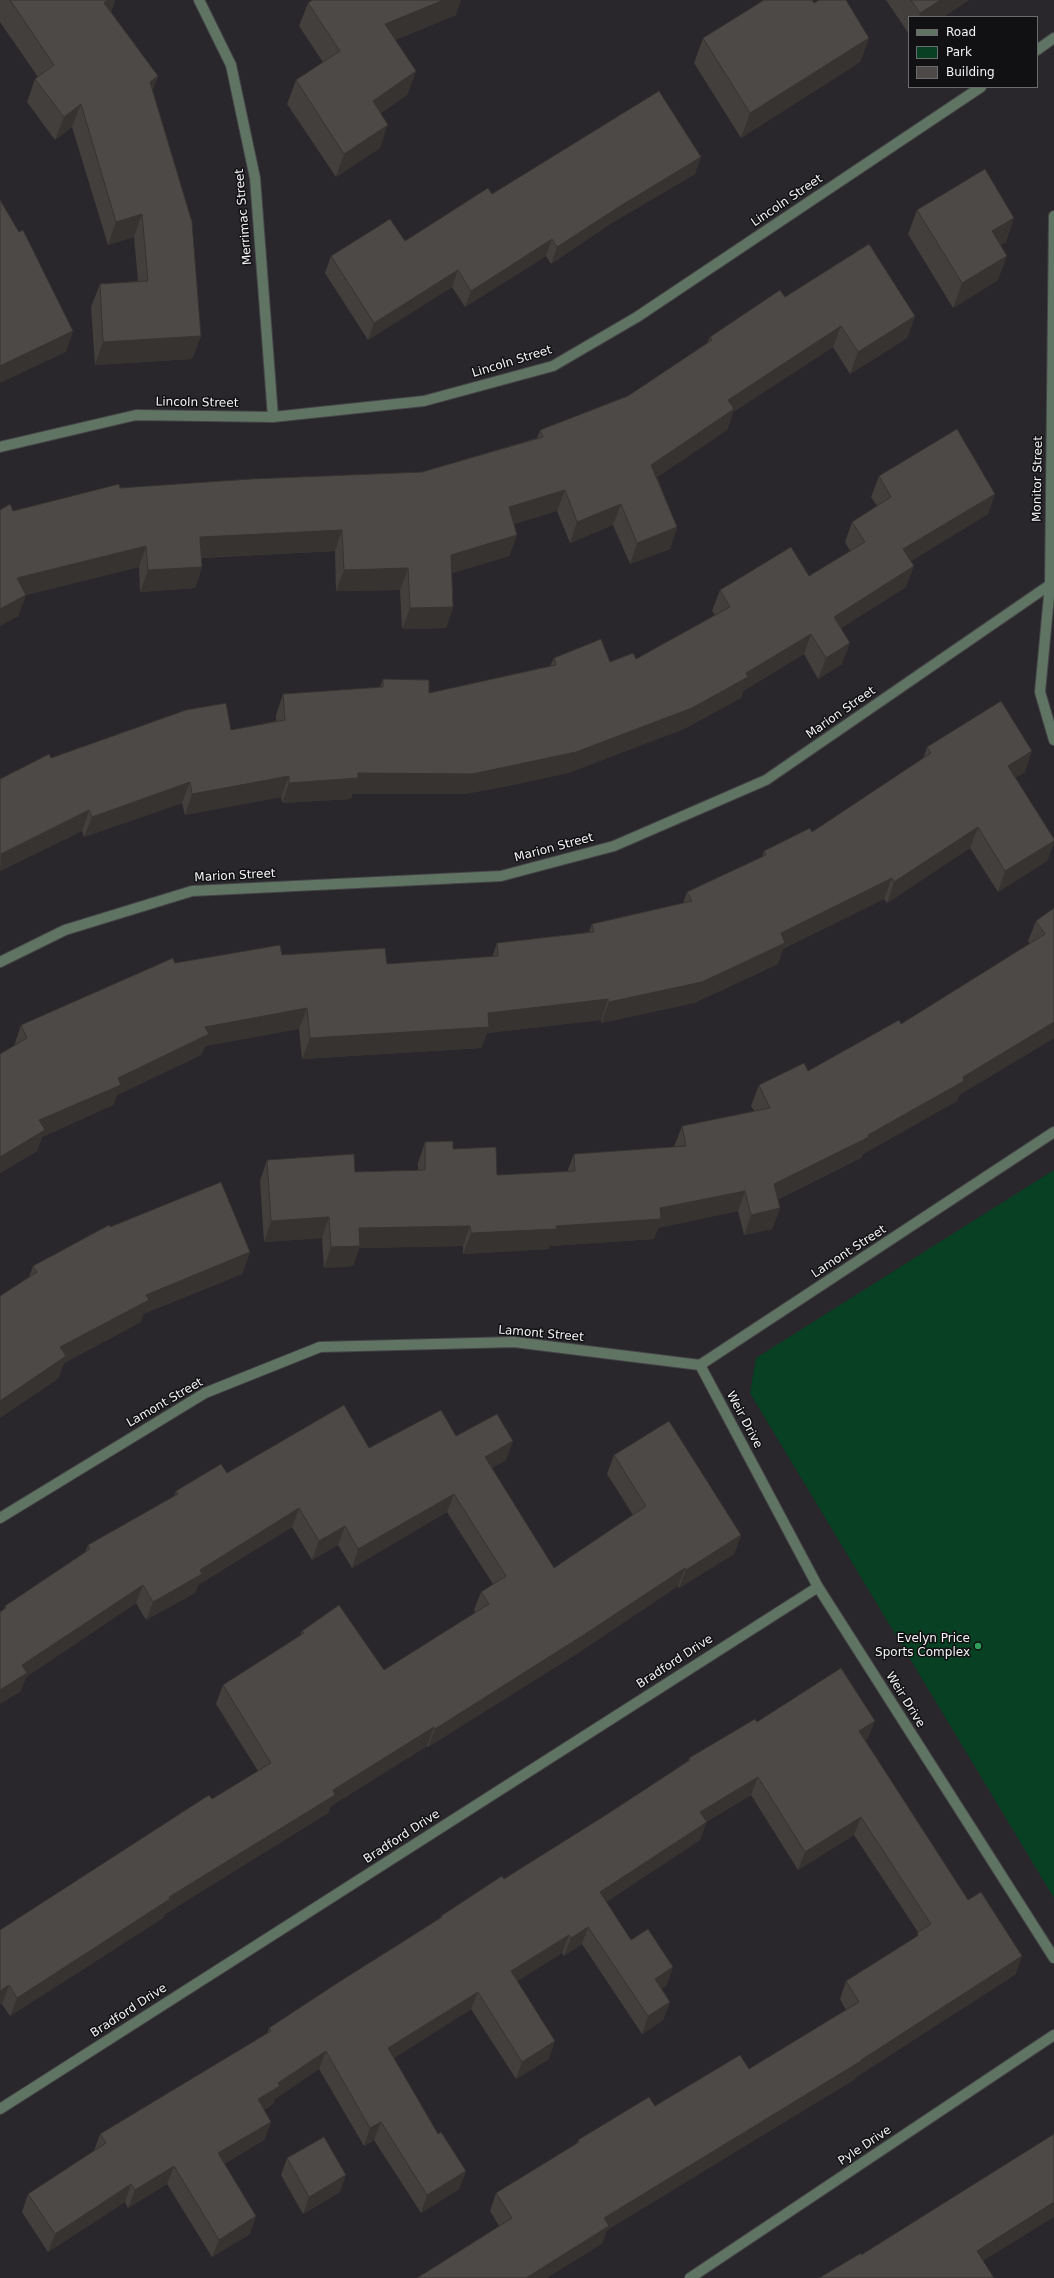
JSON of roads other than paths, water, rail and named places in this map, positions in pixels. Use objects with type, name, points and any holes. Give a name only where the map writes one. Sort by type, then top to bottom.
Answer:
[{"type":"street","name":"Merrimac Street","points":[[199,0],[232,65],[255,178],[273,417]]},
{"type":"street","points":[[1038,49],[1054,38]]},
{"type":"street","name":"Lincoln Street","points":[[0,447],[136,414],[273,417],[424,401],[553,366],[637,317],[980,88]]},
{"type":"street","name":"Monitor Street","points":[[1054,216],[1052,584],[1040,692],[1054,740]]},
{"type":"street","name":"Marion Street","points":[[0,962],[65,930],[192,891],[501,876],[614,846],[766,780],[1052,584]]},
{"type":"street","name":"Lamont Street","points":[[0,1518],[205,1393],[320,1347],[514,1342],[700,1365],[1054,1132]]},
{"type":"street","name":"Weir Drive","points":[[700,1365],[818,1587],[1054,1958]]},
{"type":"street","name":"Bradford Drive","points":[[0,2109],[818,1587]]},
{"type":"street","name":"Pyle Drive","points":[[690,2278],[1054,2035]]},
{"type":"place","name":"Evelyn Price Sports Complex","points":[[978,1646]]}]
